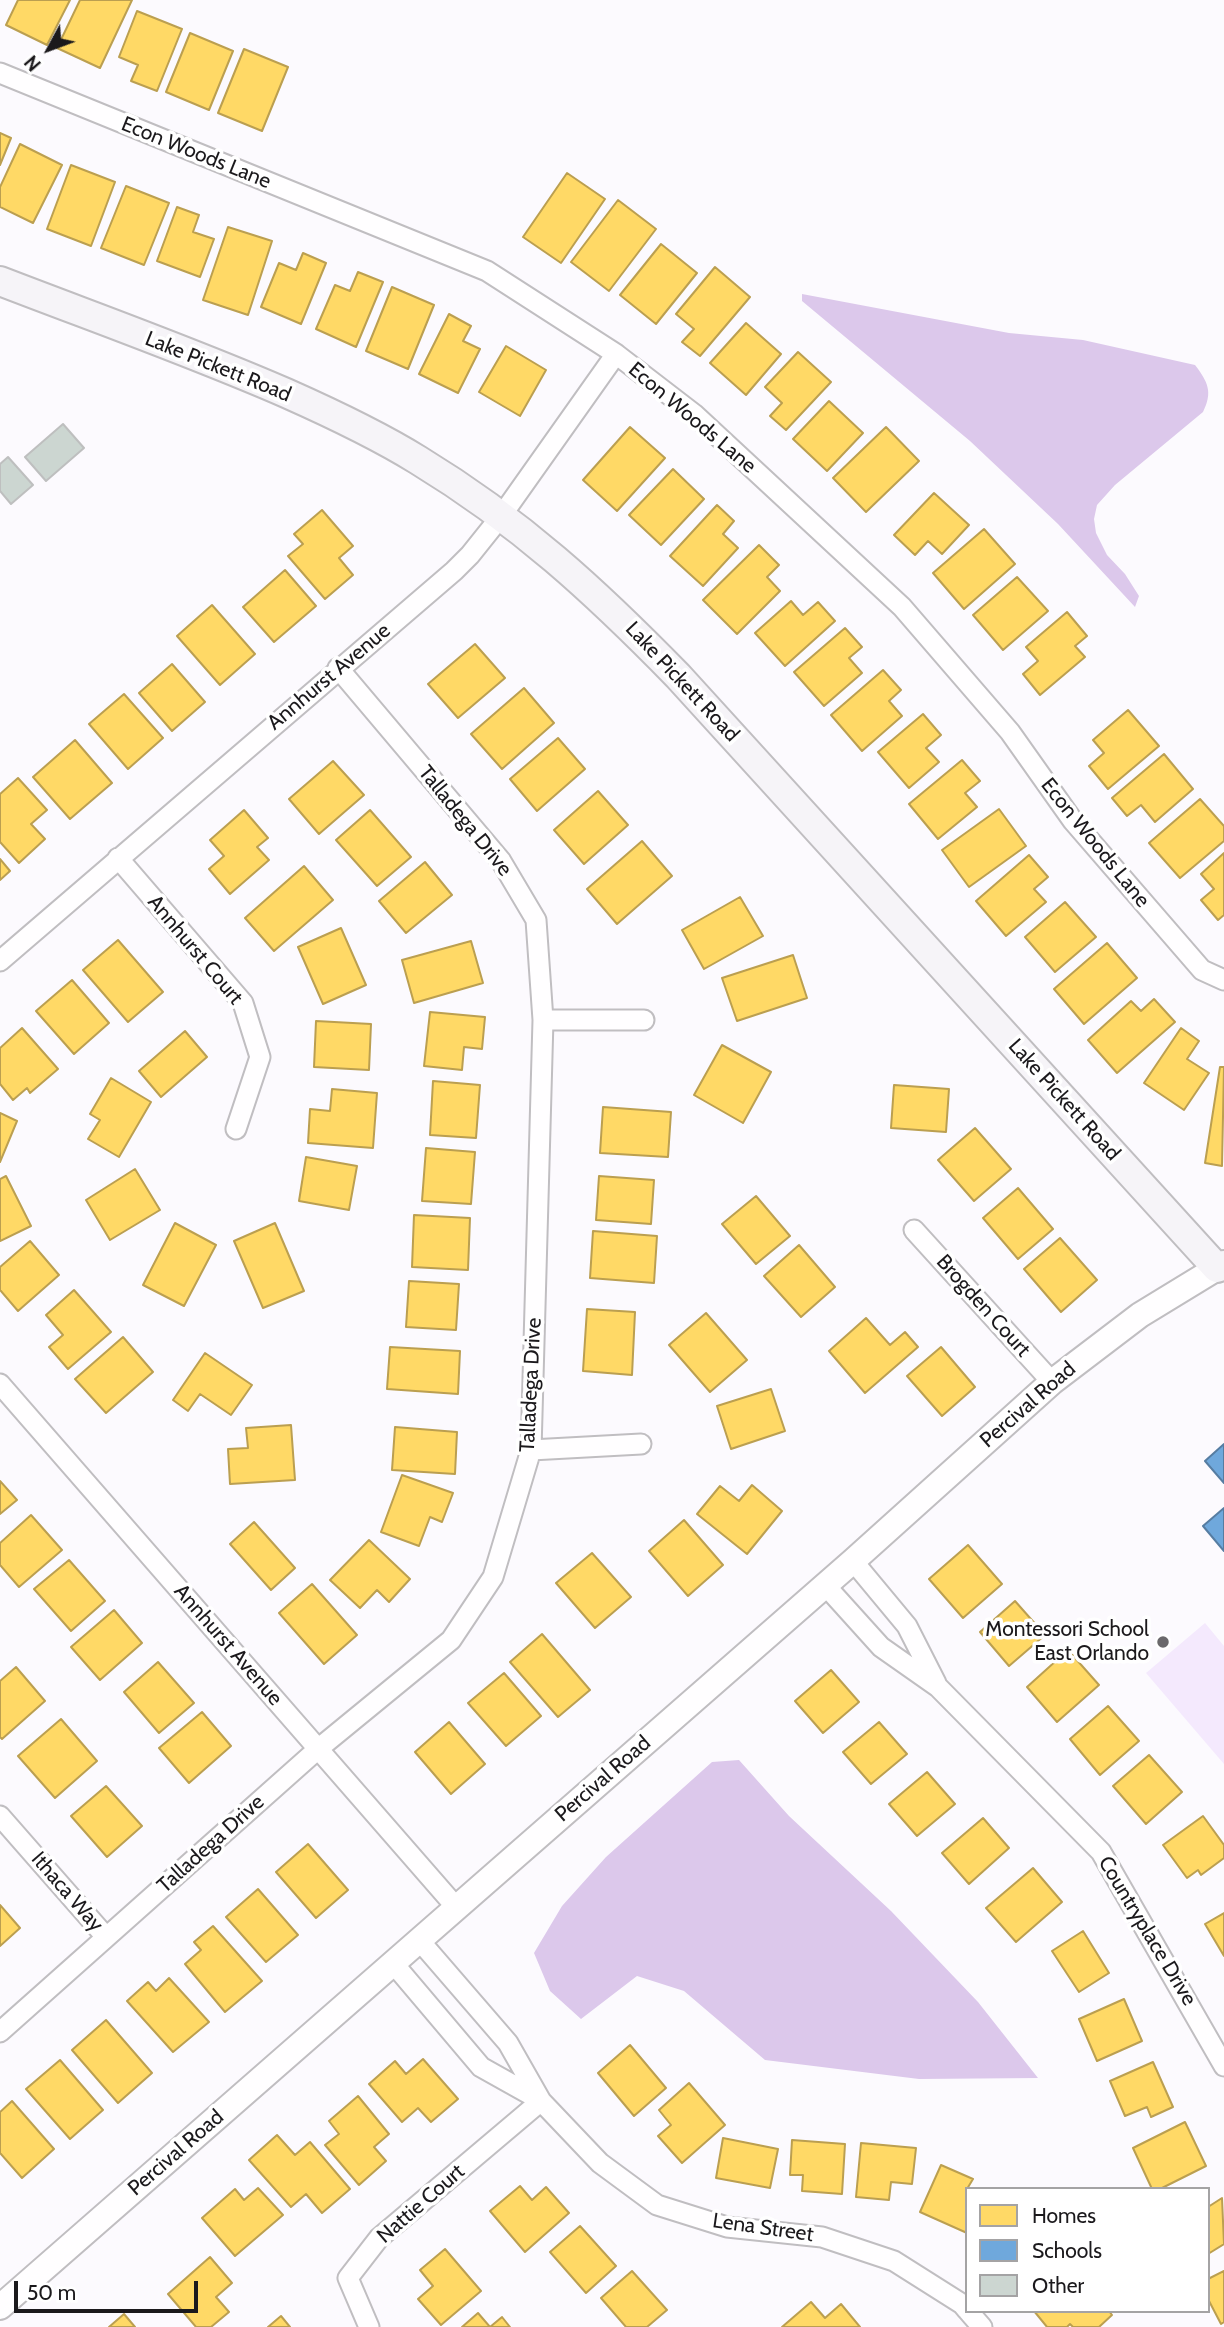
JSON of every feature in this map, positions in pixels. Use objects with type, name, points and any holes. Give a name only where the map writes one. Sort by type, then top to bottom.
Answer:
[{"type":"main road","name":"Lake Pickett Road","points":[[0,281],[239,373],[333,414],[416,458],[502,515],[589,587],[678,676],[1221,1266]]},
{"type":"street","name":"Econ Woods Lane","points":[[0,73],[487,271],[616,354],[694,414],[902,607],[1010,732],[1081,831],[1202,970],[1224,980]]},
{"type":"street","name":"Annhurst Avenue","points":[[0,961],[454,571],[502,515],[616,354]]},
{"type":"street","name":"Talladega Drive","points":[[0,2032],[318,1749],[451,1640],[493,1577],[531,1450],[543,1020],[536,920],[500,861],[338,668]]},
{"type":"street","name":"Annhurst Court","points":[[118,859],[243,1003],[260,1057],[236,1129]]},
{"type":"street","points":[[543,1020],[645,1020]]},
{"type":"street","name":"Brogden Court","points":[[914,1230],[1052,1381]]},
{"type":"street","name":"Percival Road","points":[[0,2307],[853,1561],[1052,1381],[1140,1315],[1221,1266]]},
{"type":"street","name":"Annhurst Avenue","points":[[0,1384],[456,1907]]},
{"type":"street","points":[[531,1450],[641,1444]]},
{"type":"street","name":"Countryplace Drive","points":[[853,1561],[907,1626],[938,1688]]},
{"type":"street","name":"Countryplace Drive","points":[[825,1585],[881,1647],[938,1688],[1101,1852],[1219,2042],[1224,2066]]},
{"type":"street","name":"Ithaca Way","points":[[0,1816],[106,1937]]},
{"type":"street","name":"Lena Street","points":[[419,1940],[508,2043],[541,2101],[600,2163],[657,2205],[727,2227],[822,2236],[894,2261],[965,2308]]},
{"type":"street","name":"Lena Street","points":[[393,1964],[481,2067],[541,2101]]},
{"type":"street","name":"Nattie Court","points":[[369,2327],[348,2278],[379,2238],[541,2101]]},
{"type":"street","name":"Lena Street","points":[[970,2313],[982,2327]]},
{"type":"shaded area","points":[[802,294],[1009,333],[1083,340],[1195,365],[1208,387],[1208,399],[1203,412],[1115,485],[1097,505],[1094,519],[1096,533],[1107,555],[1125,574],[1139,596],[1135,607],[1058,524],[970,441],[802,301]]},
{"type":"shaded area","points":[[1205,1623],[1224,1646],[1224,1764],[1146,1673]]},
{"type":"shaded area","points":[[739,1760],[789,1816],[891,1911],[978,2002],[1038,2078],[919,2079],[765,2060],[684,1991],[637,1976],[581,2019],[550,1991],[534,1953],[562,1906],[606,1857],[712,1762]]},
{"type":"building: Homes","points":[[18,0],[70,0],[47,45],[6,25]]},
{"type":"building: Homes","points":[[80,0],[132,0],[100,68],[57,48]]},
{"type":"building: Homes","points":[[137,11],[182,29],[157,91],[131,81],[138,65],[119,57]]},
{"type":"building: Homes","points":[[190,33],[233,51],[209,110],[166,92]]},
{"type":"building: Homes","points":[[244,49],[288,67],[262,131],[218,113]]},
{"type":"building: Homes","points":[[0,133],[11,138],[0,165]]},
{"type":"building: Homes","points":[[20,144],[62,165],[33,223],[0,207],[0,187]]},
{"type":"building: Homes","points":[[71,165],[115,182],[91,246],[47,229]]},
{"type":"building: Homes","points":[[567,173],[605,199],[561,263],[523,237]]},
{"type":"building: Homes","points":[[126,186],[169,203],[144,265],[101,248]]},
{"type":"building: Homes","points":[[618,200],[656,229],[609,291],[571,262]]},
{"type":"building: Homes","points":[[177,207],[199,215],[193,232],[214,239],[200,277],[157,261]]},
{"type":"building: Homes","points":[[228,227],[272,241],[248,315],[203,300]]},
{"type":"building: Homes","points":[[661,244],[697,273],[656,324],[620,295]]},
{"type":"building: Homes","points":[[303,253],[326,263],[301,324],[261,307],[279,263],[296,270]]},
{"type":"building: Homes","points":[[715,267],[750,297],[700,356],[682,342],[694,329],[676,314]]},
{"type":"building: Homes","points":[[358,272],[383,282],[356,347],[316,329],[335,285],[350,291]]},
{"type":"building: Homes","points":[[392,287],[434,305],[408,369],[366,351]]},
{"type":"building: Homes","points":[[449,314],[471,326],[463,341],[480,349],[458,393],[419,374]]},
{"type":"building: Homes","points":[[746,323],[781,354],[746,395],[710,363]]},
{"type":"building: Homes","points":[[506,346],[546,370],[520,416],[479,392]]},
{"type":"building: Homes","points":[[798,352],[831,382],[786,430],[770,416],[782,403],[765,387]]},
{"type":"building: Homes","points":[[829,401],[863,433],[827,471],[793,439]]},
{"type":"building: Homes","points":[[630,427],[665,458],[617,511],[583,480]]},
{"type":"building: Homes","points":[[886,427],[919,461],[866,512],[833,478]]},
{"type":"building: Homes","points":[[673,469],[704,499],[661,545],[629,515]]},
{"type":"building: Homes","points":[[934,493],[969,525],[942,554],[928,541],[915,555],[894,535]]},
{"type":"building: Homes","points":[[717,505],[734,521],[723,534],[738,548],[703,586],[670,556]]},
{"type":"building: Homes","points":[[322,510],[353,546],[339,558],[353,575],[325,599],[288,556],[303,544],[294,534]]},
{"type":"building: Homes","points":[[984,529],[1015,564],[964,609],[933,573]]},
{"type":"building: Homes","points":[[759,545],[779,565],[767,577],[780,591],[737,634],[703,600]]},
{"type":"building: Homes","points":[[285,570],[316,606],[274,642],[243,607]]},
{"type":"building: Homes","points":[[1017,577],[1048,611],[1003,650],[973,615]]},
{"type":"building: Homes","points":[[791,601],[803,615],[818,602],[835,621],[785,666],[755,633]]},
{"type":"building: Homes","points":[[212,605],[255,654],[220,685],[177,636]]},
{"type":"building: Homes","points":[[1067,612],[1087,636],[1075,646],[1085,657],[1040,695],[1023,674],[1038,661],[1026,647]]},
{"type":"building: Homes","points":[[845,628],[862,647],[849,658],[862,673],[824,706],[794,672]]},
{"type":"building: Homes","points":[[475,644],[505,678],[458,718],[428,684]]},
{"type":"building: Homes","points":[[172,664],[205,702],[172,731],[139,693]]},
{"type":"building: Homes","points":[[883,670],[901,690],[889,701],[902,716],[862,751],[831,715]]},
{"type":"building: Homes","points":[[524,688],[554,723],[502,769],[471,734]]},
{"type":"building: Homes","points":[[124,694],[163,738],[128,769],[89,724]]},
{"type":"building: Homes","points":[[1128,710],[1159,746],[1108,789],[1089,766],[1104,753],[1093,740]]},
{"type":"building: Homes","points":[[923,714],[941,735],[926,748],[939,762],[909,788],[878,752]]},
{"type":"building: Homes","points":[[558,738],[585,769],[537,811],[510,779]]},
{"type":"building: Homes","points":[[75,740],[112,783],[70,819],[33,777]]},
{"type":"building: Homes","points":[[1164,754],[1193,789],[1155,822],[1141,805],[1127,816],[1112,798]]},
{"type":"building: Homes","points":[[962,760],[980,781],[965,793],[977,807],[938,839],[909,804]]},
{"type":"building: Homes","points":[[333,761],[364,795],[319,834],[289,799]]},
{"type":"building: Homes","points":[[18,778],[47,810],[31,824],[45,839],[19,863],[0,842],[0,794]]},
{"type":"building: Homes","points":[[598,791],[628,825],[584,864],[554,830]]},
{"type":"building: Homes","points":[[1200,799],[1224,826],[1224,841],[1180,878],[1149,843]]},
{"type":"building: Homes","points":[[999,809],[1026,846],[969,887],[942,850]]},
{"type":"building: Homes","points":[[244,810],[268,838],[257,847],[269,860],[230,894],[209,869],[224,856],[210,840]]},
{"type":"building: Homes","points":[[370,810],[411,857],[377,886],[336,840]]},
{"type":"building: Homes","points":[[642,841],[672,876],[617,924],[587,889]]},
{"type":"building: Homes","points":[[1224,853],[1224,915],[1218,920],[1201,900],[1214,889],[1201,874]]},
{"type":"building: Homes","points":[[1029,855],[1048,877],[1034,889],[1046,902],[1006,936],[976,901]]},
{"type":"building: Homes","points":[[0,859],[10,871],[0,880]]},
{"type":"building: Homes","points":[[425,862],[452,895],[406,933],[379,901]]},
{"type":"building: Homes","points":[[304,866],[333,900],[274,951],[245,918]]},
{"type":"building: Homes","points":[[740,897],[763,936],[704,969],[682,930]]},
{"type":"building: Homes","points":[[1065,902],[1096,937],[1055,972],[1025,937]]},
{"type":"building: Homes","points":[[341,928],[366,985],[323,1004],[298,947]]},
{"type":"building: Homes","points":[[118,940],[163,992],[128,1022],[83,970]]},
{"type":"building: Homes","points":[[471,941],[483,983],[414,1003],[402,960]]},
{"type":"building: Homes","points":[[1107,943],[1137,978],[1084,1024],[1054,989]]},
{"type":"building: Homes","points":[[793,955],[807,998],[737,1021],[722,978]]},
{"type":"building: Homes","points":[[72,980],[109,1023],[74,1054],[36,1011]]},
{"type":"building: Homes","points":[[1154,999],[1175,1022],[1117,1073],[1088,1040],[1131,1001],[1141,1011]]},
{"type":"building: Homes","points":[[430,1012],[485,1017],[482,1049],[464,1047],[462,1070],[424,1066]]},
{"type":"building: Homes","points":[[316,1021],[371,1024],[369,1070],[314,1067]]},
{"type":"building: Homes","points":[[22,1028],[58,1069],[30,1093],[27,1088],[13,1100],[0,1084],[0,1048]]},
{"type":"building: Homes","points":[[1181,1028],[1199,1041],[1187,1059],[1209,1073],[1184,1110],[1144,1083]]},
{"type":"building: Homes","points":[[185,1031],[207,1057],[161,1097],[139,1071]]},
{"type":"building: Homes","points":[[722,1045],[771,1072],[743,1123],[694,1095]]},
{"type":"building: Homes","points":[[1220,1067],[1224,1067],[1222,1166],[1205,1163]]},
{"type":"building: Homes","points":[[111,1078],[151,1102],[119,1157],[88,1139],[100,1120],[90,1114]]},
{"type":"building: Homes","points":[[433,1081],[480,1085],[476,1138],[430,1135]]},
{"type":"building: Homes","points":[[894,1085],[949,1089],[946,1132],[891,1128]]},
{"type":"building: Homes","points":[[332,1089],[377,1093],[373,1148],[308,1143],[310,1109],[330,1111]]},
{"type":"building: Homes","points":[[603,1107],[671,1112],[668,1157],[600,1153]]},
{"type":"building: Homes","points":[[0,1113],[17,1121],[0,1162]]},
{"type":"building: Homes","points":[[975,1128],[1011,1169],[974,1201],[938,1160]]},
{"type":"building: Homes","points":[[426,1148],[475,1152],[471,1204],[422,1201]]},
{"type":"building: Homes","points":[[306,1157],[357,1166],[349,1210],[299,1201]]},
{"type":"building: Homes","points":[[135,1169],[160,1210],[110,1240],[86,1200]]},
{"type":"building: Homes","points":[[6,1176],[31,1226],[0,1241],[0,1179]]},
{"type":"building: Homes","points":[[599,1176],[654,1180],[651,1224],[596,1220]]},
{"type":"building: Homes","points":[[1018,1188],[1053,1229],[1018,1259],[983,1218]]},
{"type":"building: Homes","points":[[756,1196],[790,1236],[756,1264],[722,1224]]},
{"type":"building: Homes","points":[[414,1215],[470,1218],[468,1270],[412,1267]]},
{"type":"building: Homes","points":[[175,1223],[216,1245],[184,1306],[143,1285]]},
{"type":"building: Homes","points":[[275,1223],[304,1291],[263,1308],[234,1241]]},
{"type":"building: Homes","points":[[593,1231],[657,1236],[654,1283],[590,1278]]},
{"type":"building: Homes","points":[[1060,1238],[1097,1280],[1061,1312],[1024,1269]]},
{"type":"building: Homes","points":[[30,1241],[59,1275],[18,1311],[0,1290],[0,1267]]},
{"type":"building: Homes","points":[[799,1245],[835,1287],[801,1317],[764,1276]]},
{"type":"building: Homes","points":[[409,1281],[459,1284],[456,1330],[406,1327]]},
{"type":"building: Homes","points":[[74,1290],[111,1332],[68,1369],[49,1347],[63,1335],[46,1315]]},
{"type":"building: Homes","points":[[587,1309],[635,1312],[632,1375],[583,1371]]},
{"type":"building: Homes","points":[[706,1313],[747,1360],[710,1392],[669,1345]]},
{"type":"building: Homes","points":[[866,1318],[890,1345],[905,1332],[918,1347],[865,1393],[829,1351]]},
{"type":"building: Homes","points":[[123,1337],[153,1372],[106,1413],[75,1379]]},
{"type":"building: Homes","points":[[390,1347],[460,1351],[458,1394],[387,1389]]},
{"type":"building: Homes","points":[[941,1347],[975,1387],[942,1416],[907,1376]]},
{"type":"building: Homes","points":[[205,1353],[252,1385],[231,1415],[200,1394],[188,1411],[173,1400]]},
{"type":"building: Homes","points":[[771,1389],[785,1431],[731,1449],[717,1406]]},
{"type":"building: Homes","points":[[291,1425],[295,1480],[230,1484],[228,1449],[248,1448],[246,1428]]},
{"type":"building: Homes","points":[[395,1427],[457,1432],[455,1474],[392,1470]]},
{"type":"building: Homes","points":[[402,1475],[453,1493],[442,1522],[430,1517],[419,1546],[381,1532]]},
{"type":"building: Homes","points":[[0,1481],[17,1500],[0,1514]]},
{"type":"building: Homes","points":[[752,1485],[782,1511],[747,1554],[697,1514],[720,1486],[739,1501]]},
{"type":"building: Homes","points":[[31,1515],[62,1550],[19,1587],[0,1565],[0,1543]]},
{"type":"building: Homes","points":[[684,1520],[723,1565],[688,1596],[649,1551]]},
{"type":"building: Homes","points":[[254,1522],[295,1568],[271,1590],[230,1544]]},
{"type":"building: Homes","points":[[369,1540],[410,1579],[389,1602],[377,1590],[360,1608],[330,1580]]},
{"type":"building: Homes","points":[[968,1545],[1002,1584],[963,1618],[929,1579]]},
{"type":"building: Homes","points":[[592,1553],[631,1597],[595,1628],[556,1583]]},
{"type":"building: Homes","points":[[69,1560],[105,1601],[71,1631],[34,1589]]},
{"type":"building: Homes","points":[[312,1584],[357,1635],[324,1664],[279,1613]]},
{"type":"building: Homes","points":[[1015,1601],[1045,1635],[1009,1666],[980,1632]]},
{"type":"building: Homes","points":[[114,1610],[142,1643],[100,1680],[71,1647]]},
{"type":"building: Homes","points":[[542,1634],[590,1690],[558,1717],[510,1662]]},
{"type":"building: Homes","points":[[1068,1650],[1099,1685],[1057,1722],[1027,1687]]},
{"type":"building: Homes","points":[[158,1662],[194,1703],[159,1733],[124,1692]]},
{"type":"building: Homes","points":[[16,1667],[45,1701],[2,1739],[0,1681]]},
{"type":"building: Homes","points":[[831,1670],[859,1702],[823,1733],[795,1701]]},
{"type":"building: Homes","points":[[504,1673],[541,1716],[506,1746],[468,1703]]},
{"type":"building: Homes","points":[[1108,1706],[1139,1741],[1100,1775],[1070,1739]]},
{"type":"building: Homes","points":[[202,1712],[231,1746],[189,1783],[159,1748]]},
{"type":"building: Homes","points":[[61,1719],[97,1761],[55,1798],[18,1756]]},
{"type":"building: Homes","points":[[449,1722],[485,1764],[451,1794],[415,1752]]},
{"type":"building: Homes","points":[[879,1722],[907,1754],[871,1784],[843,1752]]},
{"type":"building: Homes","points":[[1149,1755],[1182,1792],[1146,1824],[1113,1786]]},
{"type":"building: Homes","points":[[927,1772],[955,1804],[917,1836],[889,1804]]},
{"type":"building: Homes","points":[[106,1786],[142,1826],[107,1857],[71,1816]]},
{"type":"building: Homes","points":[[1203,1816],[1224,1845],[1224,1858],[1201,1875],[1198,1870],[1187,1878],[1163,1845]]},
{"type":"building: Homes","points":[[983,1818],[1009,1848],[969,1884],[942,1853]]},
{"type":"building: Homes","points":[[308,1844],[348,1890],[316,1918],[276,1872]]},
{"type":"building: Homes","points":[[1033,1868],[1062,1902],[1016,1942],[986,1908]]},
{"type":"building: Homes","points":[[258,1889],[298,1935],[266,1962],[226,1917]]},
{"type":"building: Homes","points":[[0,1905],[20,1928],[0,1946]]},
{"type":"building: Homes","points":[[1224,1913],[1224,1956],[1205,1924]]},
{"type":"building: Homes","points":[[213,1926],[262,1981],[225,2012],[185,1964],[201,1950],[194,1942]]},
{"type":"building: Homes","points":[[1083,1931],[1109,1973],[1079,1992],[1052,1951]]},
{"type":"building: Homes","points":[[169,1978],[209,2022],[173,2052],[127,2001],[148,1982],[156,1991]]},
{"type":"building: Homes","points":[[1124,1999],[1142,2041],[1097,2061],[1079,2019]]},
{"type":"building: Homes","points":[[106,2020],[152,2073],[118,2103],[72,2050]]},
{"type":"building: Homes","points":[[630,2045],[666,2088],[634,2116],[598,2073]]},
{"type":"building: Homes","points":[[423,2059],[458,2099],[431,2122],[418,2108],[402,2122],[369,2084],[395,2061],[406,2074]]},
{"type":"building: Homes","points":[[60,2060],[103,2110],[70,2139],[26,2089]]},
{"type":"building: Homes","points":[[1153,2062],[1173,2107],[1151,2117],[1147,2107],[1125,2116],[1110,2081]]},
{"type":"building: Homes","points":[[689,2083],[725,2125],[682,2163],[658,2136],[671,2125],[659,2110]]},
{"type":"building: Homes","points":[[358,2096],[389,2134],[374,2147],[386,2161],[359,2185],[325,2145],[339,2134],[329,2121]]},
{"type":"building: Homes","points":[[12,2101],[54,2149],[22,2178],[0,2153],[0,2112]]},
{"type":"building: Homes","points":[[1185,2122],[1206,2166],[1164,2187],[1151,2187],[1133,2148]]},
{"type":"building: Homes","points":[[277,2135],[295,2155],[310,2142],[350,2189],[322,2213],[306,2194],[291,2207],[249,2160]]},
{"type":"building: Homes","points":[[723,2138],[778,2149],[770,2188],[716,2178]]},
{"type":"building: Homes","points":[[792,2140],[845,2144],[842,2194],[802,2191],[803,2175],[790,2175]]},
{"type":"building: Homes","points":[[861,2143],[916,2148],[912,2184],[891,2182],[889,2200],[856,2197]]},
{"type":"building: Homes","points":[[941,2165],[973,2179],[968,2187],[965,2187],[965,2232],[920,2212]]},
{"type":"building: Homes","points":[[520,2186],[532,2200],[546,2187],[569,2213],[525,2252],[490,2211]]},
{"type":"building: Homes","points":[[258,2188],[283,2215],[235,2256],[202,2218],[235,2189],[244,2200]]},
{"type":"building: Homes","points":[[1222,2198],[1224,2244],[1210,2253],[1210,2206]]},
{"type":"building: Homes","points":[[580,2226],[616,2266],[586,2293],[550,2252]]},
{"type":"building: Homes","points":[[445,2249],[481,2291],[441,2325],[418,2299],[433,2286],[420,2270]]},
{"type":"building: Homes","points":[[210,2257],[232,2283],[216,2297],[229,2312],[211,2327],[196,2327],[168,2294]]},
{"type":"building: Homes","points":[[632,2271],[667,2310],[647,2327],[626,2327],[601,2298]]},
{"type":"building: Homes","points":[[1224,2271],[1224,2322],[1221,2324],[1210,2303],[1210,2278]]},
{"type":"building: Homes","points":[[811,2302],[825,2318],[841,2304],[860,2327],[782,2327]]},
{"type":"building: Homes","points":[[478,2313],[490,2327],[462,2327]]},
{"type":"building: Homes","points":[[1036,2313],[1112,2315],[1099,2327],[1073,2327],[1070,2324],[1067,2327],[1047,2327]]},
{"type":"building: Homes","points":[[124,2314],[135,2327],[109,2327]]},
{"type":"building: Homes","points":[[281,2316],[290,2327],[268,2327]]},
{"type":"building: Homes","points":[[502,2317],[510,2327],[490,2327]]},
{"type":"building: Schools","points":[[1224,1444],[1224,1483],[1205,1461]]},
{"type":"building: Schools","points":[[1224,1508],[1224,1551],[1203,1526]]},
{"type":"building: Other","points":[[63,424],[84,448],[46,481],[25,457]]},
{"type":"building: Other","points":[[8,457],[33,485],[11,504],[0,491],[0,464]]},
{"type":"place","name":"Montessori School East Orlando","points":[[1163,1642]]}]
